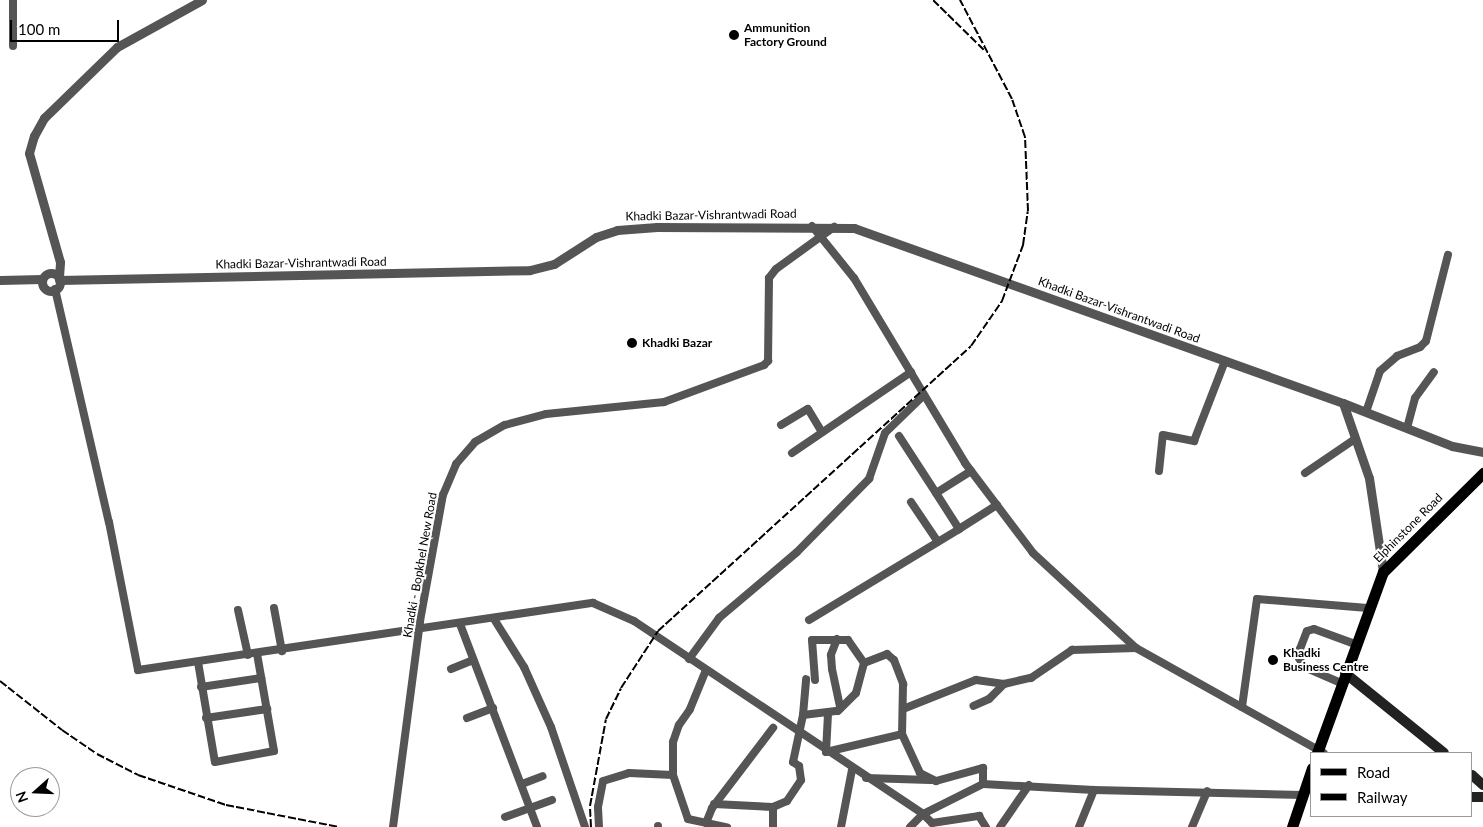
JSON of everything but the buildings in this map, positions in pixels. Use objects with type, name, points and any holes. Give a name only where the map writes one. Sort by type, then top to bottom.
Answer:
[{"type":"main road","name":"Elphinstone Road","points":[[1320,752],[1354,644],[1383,572],[1483,473]]},
{"type":"main road","points":[[1343,678],[1443,752]]},
{"type":"main road","points":[[1292,827],[1307,795],[1310,779]]},
{"type":"street","points":[[13,0],[13,46]]},
{"type":"street","points":[[202,0],[117,47],[44,118],[34,136],[29,153],[60,262],[59,279],[55,289],[109,522],[138,670],[282,651],[593,604],[634,622],[852,770],[923,814],[932,823],[980,816],[986,827]]},
{"type":"street","points":[[812,226],[854,278],[971,471],[1033,553],[1136,648],[1320,752]]},
{"type":"street","points":[[822,239],[834,227]]},
{"type":"street","name":"Khadki Bazar-Vishrantwadi Road","points":[[42,279],[49,272],[59,279],[530,270],[554,264],[596,238],[616,230],[834,227],[873,233],[1343,403],[1452,446],[1483,452]]},
{"type":"street","name":"Khadki - Bopkhel New Road","points":[[394,827],[428,581],[448,480],[456,464],[475,442],[490,431],[528,417],[664,402],[764,365],[768,361],[769,278],[776,269],[822,239]]},
{"type":"street","points":[[1366,412],[1380,371],[1397,356],[1420,347],[1426,341],[1448,255]]},
{"type":"street","points":[[0,280],[42,279],[45,289],[55,289]]},
{"type":"street","points":[[1159,471],[1163,435],[1194,441],[1225,361]]},
{"type":"street","points":[[792,453],[911,372]]},
{"type":"street","points":[[1407,428],[1415,398],[1434,372]]},
{"type":"street","points":[[689,659],[705,634],[726,611],[798,552],[869,479],[885,433],[924,395]]},
{"type":"street","points":[[1343,403],[1369,478],[1383,572]]},
{"type":"street","points":[[781,425],[808,409],[822,432]]},
{"type":"street","points":[[899,436],[959,529]]},
{"type":"street","points":[[1304,473],[1355,439]]},
{"type":"street","points":[[936,493],[971,471]]},
{"type":"street","points":[[911,502],[938,542]]},
{"type":"street","points":[[809,620],[997,505]]},
{"type":"street","points":[[1242,707],[1257,599],[1368,608]]},
{"type":"street","points":[[274,608],[282,651]]},
{"type":"street","points":[[238,610],[248,655]]},
{"type":"street","points":[[494,619],[524,667],[551,727],[585,827]]},
{"type":"street","points":[[460,624],[537,827]]},
{"type":"street","points":[[1343,678],[1304,667],[1299,658],[1300,649],[1307,631],[1314,629],[1354,644]]},
{"type":"street","points":[[837,639],[832,669],[840,708]]},
{"type":"street","points":[[815,680],[812,640],[848,640],[864,663]]},
{"type":"street","points":[[903,709],[976,680],[1004,684],[1031,678],[1072,650],[1136,648]]},
{"type":"street","points":[[198,662],[215,762],[274,751],[257,654]]},
{"type":"street","points":[[803,715],[828,714],[840,708],[856,693],[864,663],[883,654],[891,656],[904,684],[902,734],[920,774],[932,780]]},
{"type":"street","points":[[451,668],[473,660]]},
{"type":"street","points":[[706,670],[690,709],[679,725],[673,742],[673,775],[688,819],[727,827]]},
{"type":"street","points":[[201,687],[262,678]]},
{"type":"street","points":[[714,804],[774,807],[787,801],[800,780],[799,766],[793,762],[803,715],[806,679]]},
{"type":"street","points":[[973,706],[989,699],[1004,684]]},
{"type":"street","points":[[467,718],[493,708]]},
{"type":"street","points":[[206,718],[267,709]]},
{"type":"street","points":[[826,752],[828,714]]},
{"type":"street","points":[[706,823],[714,804],[773,728]]},
{"type":"street","points":[[826,752],[902,734]]},
{"type":"street","points":[[866,778],[932,780],[983,768],[983,784]]},
{"type":"street","points":[[841,827],[852,770]]},
{"type":"street","points":[[600,827],[598,807],[603,781],[629,773],[673,775]]},
{"type":"street","points":[[522,784],[543,776]]},
{"type":"street","points":[[910,827],[923,814],[983,784],[1029,784],[1094,790],[1307,795]]},
{"type":"street","points":[[1000,827],[1029,784]]},
{"type":"street","points":[[1079,827],[1094,790]]},
{"type":"street","points":[[1192,827],[1207,792]]},
{"type":"street","points":[[505,817],[552,800]]},
{"type":"street","points":[[773,827],[774,807]]},
{"type":"railway","points":[[933,0],[984,50]]},
{"type":"railway","points":[[591,827],[590,806],[606,719],[621,688],[658,631],[971,346],[1002,301],[1023,245],[1028,211],[1025,137],[1012,99],[960,0]]},
{"type":"railway","points":[[0,681],[62,730],[97,754],[138,775],[226,805],[339,827]]},
{"type":"place","name":"Ammunition Factory Ground","points":[[734,35]]},
{"type":"place","name":"Khadki Bazar","points":[[632,343]]},
{"type":"place","name":"Khadki Business Centre","points":[[1273,660]]}]
